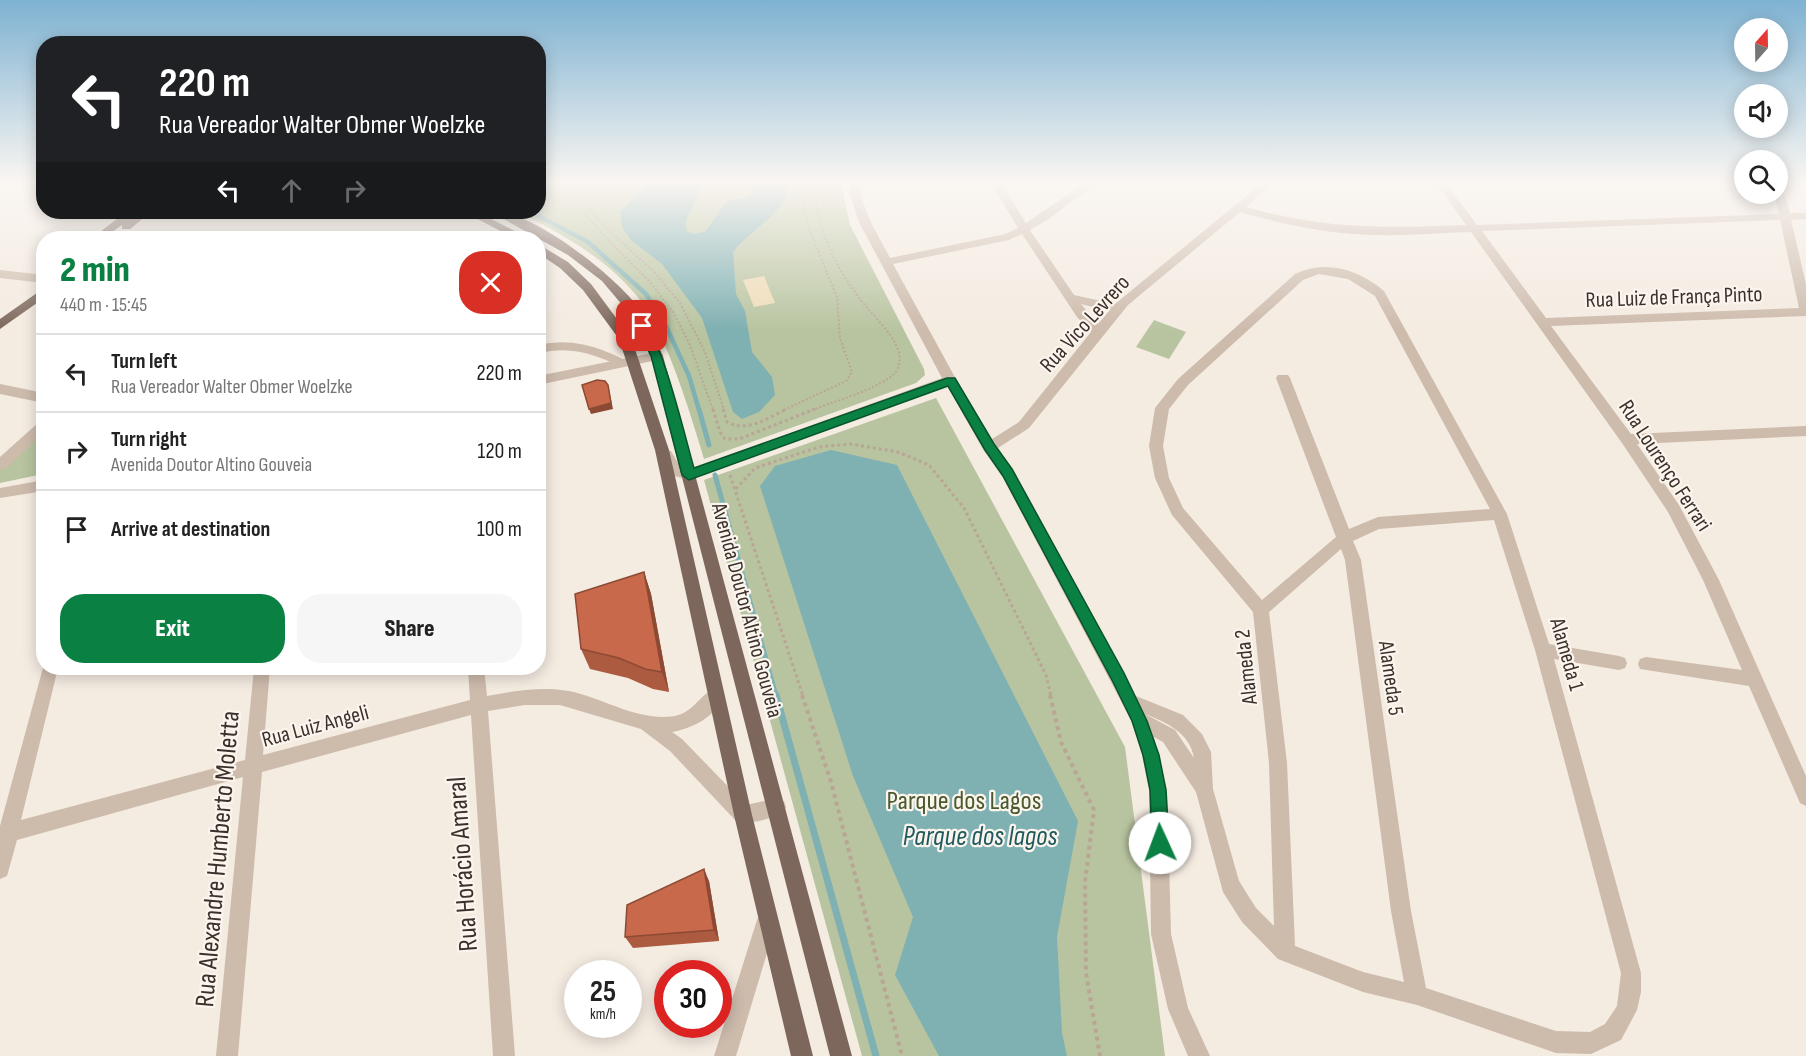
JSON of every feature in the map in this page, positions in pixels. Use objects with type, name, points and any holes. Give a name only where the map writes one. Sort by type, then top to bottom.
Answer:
[{"type":"main road","name":"Avenida Doutor Altino Gouveia","points":[[546,236],[581,258],[606,279],[634,311],[657,356],[841,1056]]},
{"type":"main road","name":"Avenida Doutor Altino Gouveia","points":[[546,253],[564,265],[587,287],[625,338],[628,362],[662,450],[767,920],[802,1056]]},
{"type":"main road","points":[[0,312],[36,285]]},
{"type":"main road","points":[[0,325],[36,298]]},
{"type":"street","points":[[871,232],[989,447],[1008,473],[1140,721],[1151,755],[1158,790],[1161,934],[1178,1009],[1199,1056]]},
{"type":"street","points":[[887,262],[981,245],[1018,232]]},
{"type":"street","points":[[1027,232],[1081,314],[1098,332]]},
{"type":"street","name":"Rua Vico Levrero","points":[[989,447],[1024,425],[1118,309],[1210,232]]},
{"type":"street","name":"Rua Lourenço Ferrari","points":[[1477,232],[1627,439],[1674,509],[1711,580],[1806,797]]},
{"type":"street","points":[[1788,232],[1806,311]]},
{"type":"street","name":"Alameda 1","points":[[1140,721],[1169,736],[1204,789],[1230,885],[1249,915],[1285,952],[1363,982],[1417,995],[1556,1042],[1591,1043],[1613,1032],[1627,1010],[1631,992],[1631,973],[1543,650],[1500,514],[1380,294],[1369,283],[1350,275],[1331,271],[1304,273],[1183,382],[1162,408],[1155,446],[1162,478],[1177,512],[1261,610]]},
{"type":"street","points":[[0,274],[36,278]]},
{"type":"street","points":[[1071,298],[1118,309]]},
{"type":"street","name":"Rua Luiz de França Pinto","points":[[1543,322],[1806,311]]},
{"type":"street","points":[[546,379],[657,356]]},
{"type":"street","name":"Alameda 5","points":[[1283,378],[1353,560],[1401,911],[1417,995]]},
{"type":"street","points":[[662,450],[669,458],[673,471],[680,475],[689,475],[951,380]]},
{"type":"street","points":[[0,388],[36,396]]},
{"type":"street","points":[[1627,439],[1806,431]]},
{"type":"street","points":[[0,465],[36,432]]},
{"type":"street","points":[[0,493],[36,486]]},
{"type":"street","name":"Alameda 2","points":[[1285,952],[1278,763],[1261,610],[1346,537],[1362,527],[1378,523],[1500,514]]},
{"type":"street","points":[[1543,650],[1619,663]]},
{"type":"street","points":[[1646,664],[1754,679]]},
{"type":"street","points":[[0,869],[5,834],[48,675]]},
{"type":"street","name":"Rua Alexandre Humberto Moletta","points":[[227,1056],[261,675]]},
{"type":"street","name":"Rua Horácio Amaral","points":[[477,675],[504,1056]]},
{"type":"street","name":"Rua Luiz Angeli","points":[[5,834],[479,705],[528,697],[569,698],[645,722],[673,723],[687,720],[716,696]]},
{"type":"street","name":"Alameda 1","points":[[1130,700],[1162,711],[1190,729],[1198,742],[1206,766],[1204,789]]},
{"type":"street","name":"Rua Luiz Angeli","points":[[645,722],[676,745],[743,815]]},
{"type":"street","points":[[743,815],[777,807]]},
{"type":"street","points":[[725,1056],[767,920]]},
{"type":"lane","points":[[546,347],[581,346],[628,362]]},
{"type":"path","points":[[601,232],[645,275],[675,315],[695,355],[720,432],[725,439],[739,440],[886,381],[895,373],[900,364],[898,350],[890,335],[858,297],[824,232]]},
{"type":"path","points":[[611,232],[669,288],[681,305],[700,342],[715,379],[727,422],[736,427],[748,428],[846,381],[852,372],[843,352],[839,326],[841,310],[811,232]]},
{"type":"path","points":[[903,1056],[831,782],[736,489],[755,468],[819,447],[850,444],[898,452],[929,465],[964,508],[1046,675],[1061,742],[1094,810],[1085,882],[1086,972],[1100,1056]]},
{"type":"green space","points":[[557,232],[854,232],[925,375],[916,383],[704,459],[676,373],[654,322],[629,286],[613,271]]},
{"type":"green space","points":[[1154,320],[1186,332],[1169,359],[1136,347]]},
{"type":"green space","name":"Parque dos Lagos","points":[[936,398],[1125,747],[1165,1056],[862,1056],[704,480]]},
{"type":"green space","points":[[36,436],[36,475],[0,483],[0,466]]},
{"type":"sand","points":[[764,276],[775,303],[754,307],[743,280]]},
{"type":"water","points":[[626,232],[753,232],[733,252],[736,294],[745,311],[752,352],[772,377],[775,395],[759,412],[742,419],[733,412],[702,318],[662,264],[632,241]]},
{"type":"water","name":"Parque dos lagos","points":[[831,450],[897,465],[1078,821],[1057,937],[1062,1033],[1067,1056],[939,1056],[895,975],[913,917],[853,776],[760,486],[775,466]]},
{"type":"building","points":[[597,380],[605,381],[608,385],[611,403],[589,409],[582,385]]},
{"type":"building","points":[[644,572],[662,672],[581,649],[575,594]]},
{"type":"building","points":[[704,869],[714,930],[625,937],[627,905]]},
{"type":"waterway","points":[[570,232],[588,242],[646,294],[666,326],[689,376],[699,410]]},
{"type":"waterway","points":[[699,409],[709,445]]},
{"type":"waterway","points":[[715,475],[776,696]]},
{"type":"waterway","points":[[776,695],[876,1056]]},
{"type":"route","points":[[642,326],[657,356],[689,475],[951,380],[989,447],[1008,473],[1140,721],[1151,755],[1158,790],[1160,843]]}]
